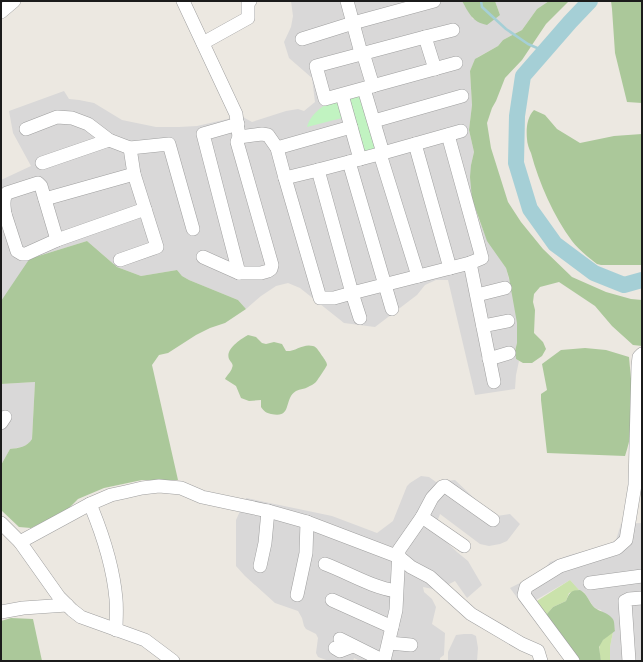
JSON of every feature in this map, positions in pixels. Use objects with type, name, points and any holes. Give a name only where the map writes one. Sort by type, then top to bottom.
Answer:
[{"type":"street","points":[[1,12],[14,1]]},
{"type":"street","points":[[183,1],[236,114],[239,137],[237,142],[272,269],[268,272],[239,274],[203,257]]},
{"type":"street","points":[[203,43],[248,18],[248,2],[250,1]]},
{"type":"street","points":[[347,1],[362,53],[381,153],[418,276]]},
{"type":"street","points":[[302,39],[353,23],[434,1]]},
{"type":"street","points":[[453,30],[316,66],[325,99],[456,63]]},
{"type":"street","points":[[426,37],[435,69]]},
{"type":"street","points":[[342,95],[351,127],[354,161],[392,309]]},
{"type":"street","points":[[374,120],[462,96]]},
{"type":"street","points":[[26,129],[57,117],[72,118],[88,124],[109,140],[130,148],[169,144],[193,229]]},
{"type":"street","points":[[238,124],[204,134],[239,274]]},
{"type":"street","points":[[277,148],[351,127]]},
{"type":"street","points":[[285,178],[354,161],[461,131]]},
{"type":"street","points":[[239,137],[262,134],[268,135],[277,148],[320,298],[334,298],[470,263],[482,258],[448,135]]},
{"type":"street","points":[[42,163],[109,140]]},
{"type":"street","points":[[415,144],[450,268]]},
{"type":"street","points":[[120,260],[157,247],[134,174],[130,148]]},
{"type":"street","points":[[318,170],[360,318]]},
{"type":"street","points":[[45,199],[134,174]]},
{"type":"street","points":[[57,240],[41,186],[38,183],[7,193],[4,200],[3,215],[18,251],[26,254],[57,240],[145,209]]},
{"type":"street","points":[[470,263],[494,382]]},
{"type":"street","points":[[477,295],[505,288]]},
{"type":"street","points":[[483,326],[508,320]]},
{"type":"street","points":[[489,359],[509,354]]},
{"type":"street","points":[[573,661],[524,595],[526,587],[560,566],[617,548],[626,540],[635,485],[638,366],[639,357],[642,354]]},
{"type":"street","points":[[20,542],[90,504],[111,495],[159,486],[181,488],[202,497],[268,511],[308,522],[399,557],[411,568],[430,577],[471,614],[522,644],[538,651],[541,661]]},
{"type":"street","points":[[338,643],[340,651],[353,646],[384,661],[396,610],[399,550],[422,517],[432,498],[442,487],[445,486],[493,520]]},
{"type":"street","points":[[90,504],[104,538],[112,568],[116,600],[116,630]]},
{"type":"street","points":[[260,566],[265,543],[268,511]]},
{"type":"street","points":[[422,517],[464,546]]},
{"type":"street","points":[[297,595],[306,553],[308,522]]},
{"type":"street","points":[[1,523],[20,542],[67,605],[82,617],[145,640],[173,661]]},
{"type":"street","points":[[325,564],[383,589],[396,591]]},
{"type":"street","points":[[590,583],[642,576]]},
{"type":"street","points":[[629,661],[625,601],[629,599],[642,598]]},
{"type":"street","points":[[332,600],[392,627]]},
{"type":"street","points":[[1,612],[23,608],[67,605]]},
{"type":"street","points":[[389,643],[411,645]]},
{"type":"shaded area","points":[[291,1],[462,1],[473,19],[500,15],[495,1],[549,1],[537,9],[522,30],[503,40],[498,46],[478,57],[470,71],[472,105],[469,130],[474,152],[471,165],[472,195],[477,215],[486,237],[506,268],[512,291],[518,323],[515,351],[516,359],[519,361],[515,389],[475,395],[448,280],[436,280],[425,285],[417,295],[375,327],[344,323],[300,288],[288,283],[276,286],[246,309],[238,300],[189,280],[182,276],[177,270],[141,276],[117,267],[87,241],[32,258],[1,301],[1,180],[31,166],[13,133],[9,111],[64,91],[69,99],[94,103],[122,120],[156,127],[197,126],[241,116],[252,122],[286,111],[298,109],[304,111],[315,102],[312,78],[289,58],[284,42],[291,27],[293,16]]},
{"type":"shaded area","points":[[35,382],[32,439],[23,447],[10,449],[1,465],[1,384]]},
{"type":"shaded area","points":[[421,476],[429,477],[436,482],[455,480],[493,516],[510,514],[520,524],[507,541],[489,546],[480,544],[440,514],[434,530],[468,561],[482,585],[467,598],[455,581],[438,590],[423,587],[424,592],[432,599],[436,607],[432,624],[445,633],[444,655],[440,658],[440,661],[360,661],[354,658],[353,661],[329,661],[318,657],[316,653],[318,638],[316,634],[306,629],[298,611],[275,603],[236,566],[236,520],[246,498],[332,516],[377,533],[393,521],[407,486]]},
{"type":"shaded area","points":[[642,523],[642,661],[610,661],[610,647],[613,632],[615,630],[601,610],[593,606],[584,592],[579,590],[570,580],[524,607],[510,588],[542,572],[550,562],[610,544],[616,540],[621,524]]},
{"type":"shaded area","points":[[472,634],[476,636],[478,648],[477,661],[448,661],[448,652],[456,635]]},
{"type":"green space","points":[[462,1],[495,1],[500,15],[487,25],[482,24],[474,19]]},
{"type":"green space","points":[[549,1],[569,1],[546,24],[522,60],[505,78],[487,123],[491,148],[508,202],[521,222],[543,249],[572,277],[606,292],[631,299],[642,300],[642,346],[633,345],[612,326],[595,306],[559,282],[540,287],[534,294],[534,333],[543,342],[546,349],[542,356],[532,363],[523,363],[516,359],[515,351],[517,343],[517,323],[506,268],[487,241],[472,199],[470,177],[474,152],[469,130],[472,105],[470,71],[475,59],[498,46],[503,40],[522,30],[537,9]]},
{"type":"green space","points":[[611,1],[642,1],[642,103],[627,102],[615,53]]},
{"type":"green space","points":[[361,95],[377,149],[362,153],[347,100]]},
{"type":"green space","points":[[338,99],[342,118],[307,127],[311,118],[319,109]]},
{"type":"green space","points":[[534,110],[545,115],[557,129],[580,143],[614,136],[642,134],[642,265],[597,264],[577,247],[565,232],[553,211],[543,188],[528,144],[527,127],[530,116]]},
{"type":"green space","points":[[87,241],[117,267],[141,276],[177,270],[182,276],[189,280],[238,300],[246,309],[225,323],[196,335],[168,353],[159,355],[152,365],[178,480],[142,480],[104,488],[78,499],[66,511],[31,528],[19,527],[1,510],[1,465],[10,449],[20,448],[32,439],[35,382],[1,384],[1,301],[28,261],[32,258]]},
{"type":"green space","points":[[248,335],[256,337],[262,343],[266,344],[274,342],[282,344],[286,351],[309,345],[313,346],[318,350],[327,363],[327,366],[316,382],[307,388],[296,391],[292,394],[285,411],[282,414],[271,414],[264,411],[261,407],[261,400],[249,401],[241,398],[236,386],[225,379],[233,367],[228,355],[231,348]]},
{"type":"green space","points":[[585,348],[606,350],[629,357],[633,406],[631,431],[625,456],[547,453],[541,394],[547,390],[542,364],[561,350]]},
{"type":"green space","points":[[570,580],[579,590],[569,593],[566,601],[553,607],[546,615],[537,601]]},
{"type":"green space","points":[[580,590],[585,594],[595,608],[608,614],[614,621],[615,631],[603,640],[599,647],[601,661],[580,661],[546,615],[553,607],[566,601],[571,592]]},
{"type":"green space","points":[[11,618],[33,619],[42,661],[1,661],[1,621]]},
{"type":"green space","points":[[613,632],[610,647],[610,661],[601,661],[600,644],[604,638]]},
{"type":"waterway","points":[[481,1],[482,7],[506,29],[528,44],[544,51]]},
{"type":"waterway","points":[[590,1],[523,76],[517,116],[516,163],[530,209],[555,244],[594,273],[624,285],[642,280]]}]
